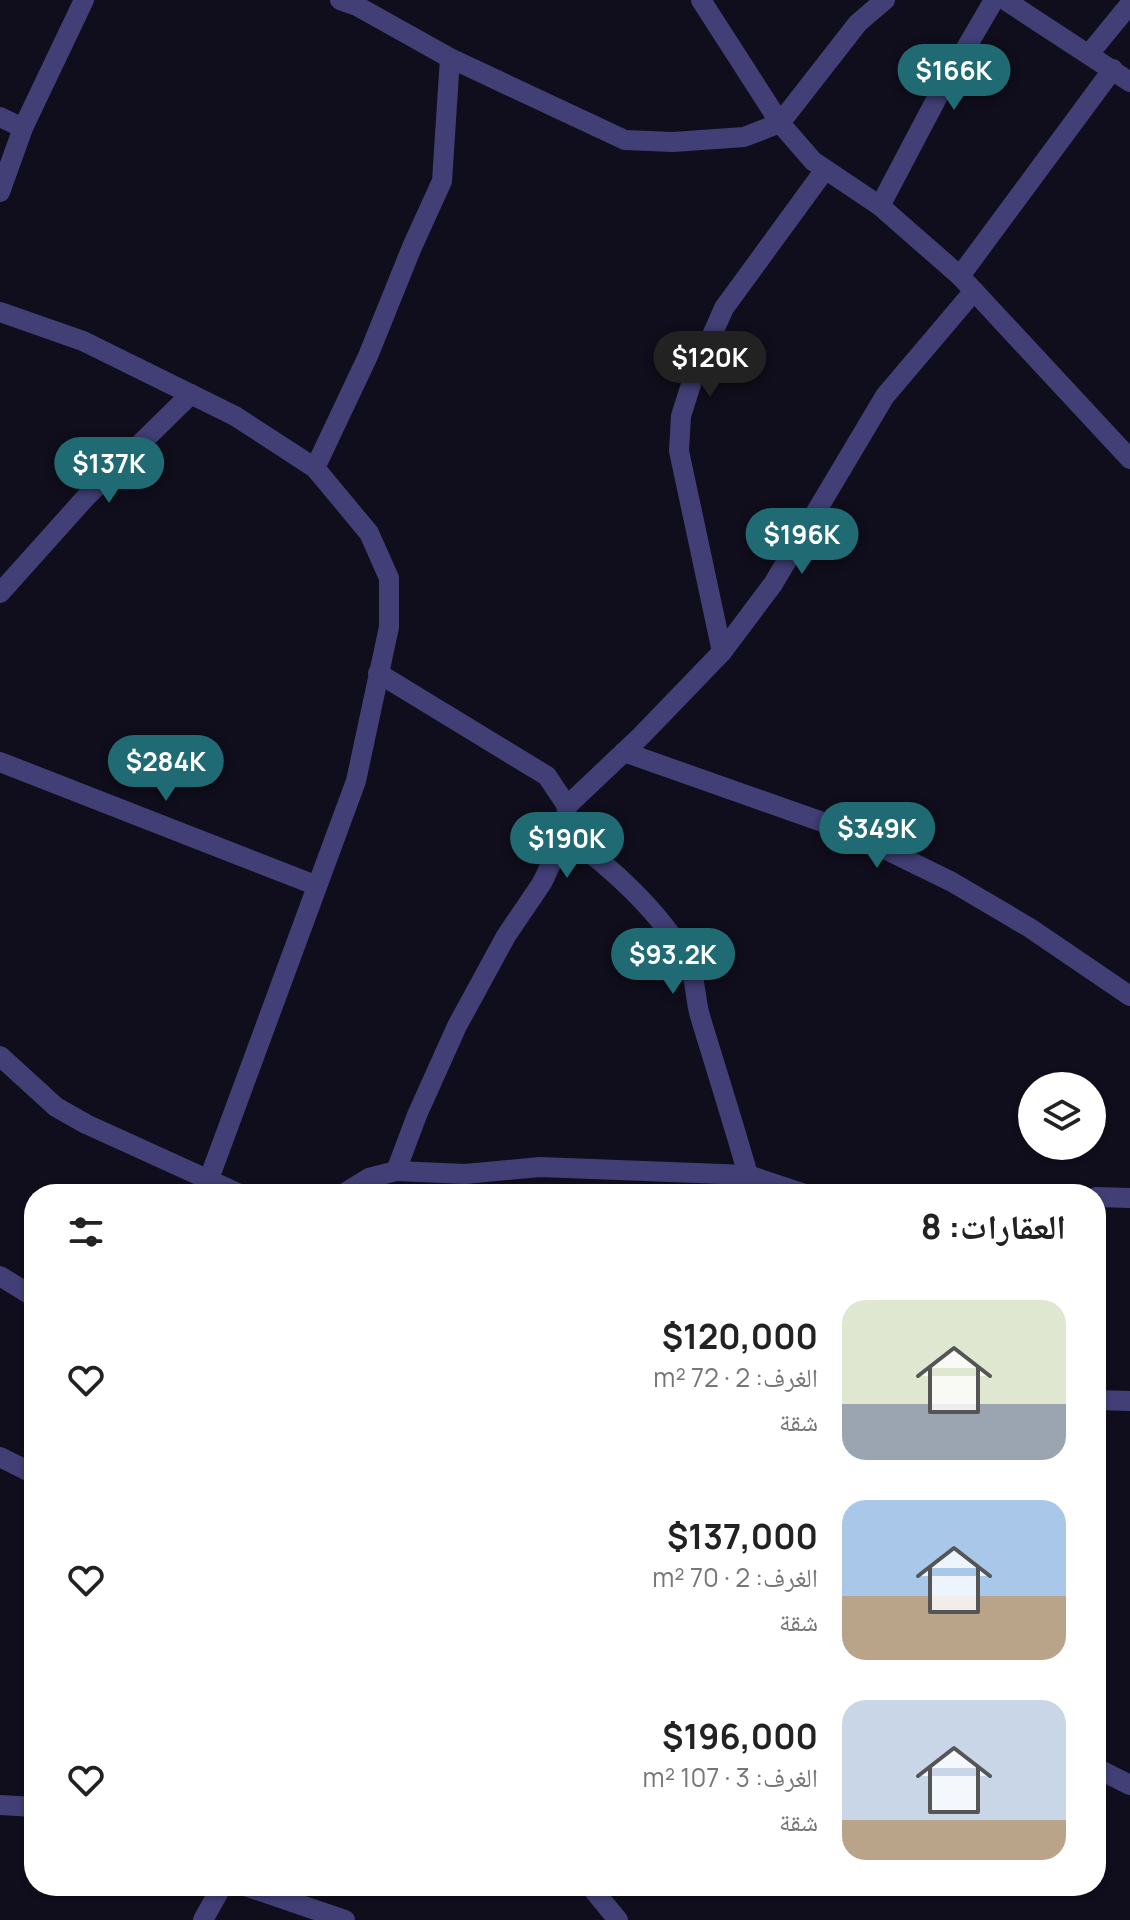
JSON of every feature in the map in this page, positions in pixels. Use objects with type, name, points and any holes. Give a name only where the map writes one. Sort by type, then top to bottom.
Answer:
[{"type":"street","points":[[0,192],[23,128],[84,0]]},
{"type":"street","points":[[340,0],[357,6],[450,58],[625,140],[709,141],[744,137],[780,123],[858,23],[885,0]]},
{"type":"street","points":[[701,0],[780,123],[824,171],[880,206],[967,284],[1130,459]]},
{"type":"street","points":[[880,206],[938,96],[994,0]]},
{"type":"street","points":[[1005,0],[1130,82]]},
{"type":"street","points":[[1089,54],[1130,4]]},
{"type":"street","points":[[315,468],[368,356],[442,181],[450,58]]},
{"type":"street","points":[[567,806],[722,652],[773,584],[885,396],[967,284],[1113,69]]},
{"type":"street","points":[[0,117],[23,128]]},
{"type":"street","points":[[722,652],[679,451],[681,416],[693,378],[724,308],[824,171]]},
{"type":"street","points":[[0,312],[83,341],[191,394],[235,416],[315,468],[369,533],[389,578],[389,627],[356,781],[315,885],[209,1179]]},
{"type":"street","points":[[0,593],[87,496],[191,394]]},
{"type":"street","points":[[378,673],[547,776],[567,806],[565,834],[542,883],[506,936],[457,1026],[396,1171]]},
{"type":"street","points":[[624,752],[848,831],[965,890],[1030,928],[1130,996]]},
{"type":"street","points":[[0,762],[315,885]]},
{"type":"street","points":[[565,834],[600,859],[644,904],[672,936],[689,965],[699,1013],[748,1175]]},
{"type":"street","points":[[0,1056],[56,1107],[86,1124],[219,1184]]},
{"type":"street","points":[[359,1184],[369,1178],[396,1171],[462,1184],[540,1167],[748,1175],[775,1184]]},
{"type":"street","points":[[1106,1197],[1130,1198]]},
{"type":"street","points":[[0,1276],[24,1291]]},
{"type":"street","points":[[1106,1400],[1130,1401]]},
{"type":"street","points":[[0,1457],[24,1469]]},
{"type":"street","points":[[1106,1773],[1130,1785]]},
{"type":"street","points":[[0,1805],[24,1806]]},
{"type":"street","points":[[203,1920],[216,1896]]},
{"type":"street","points":[[274,1896],[345,1920]]},
{"type":"street","points":[[598,1896],[618,1920]]}]
